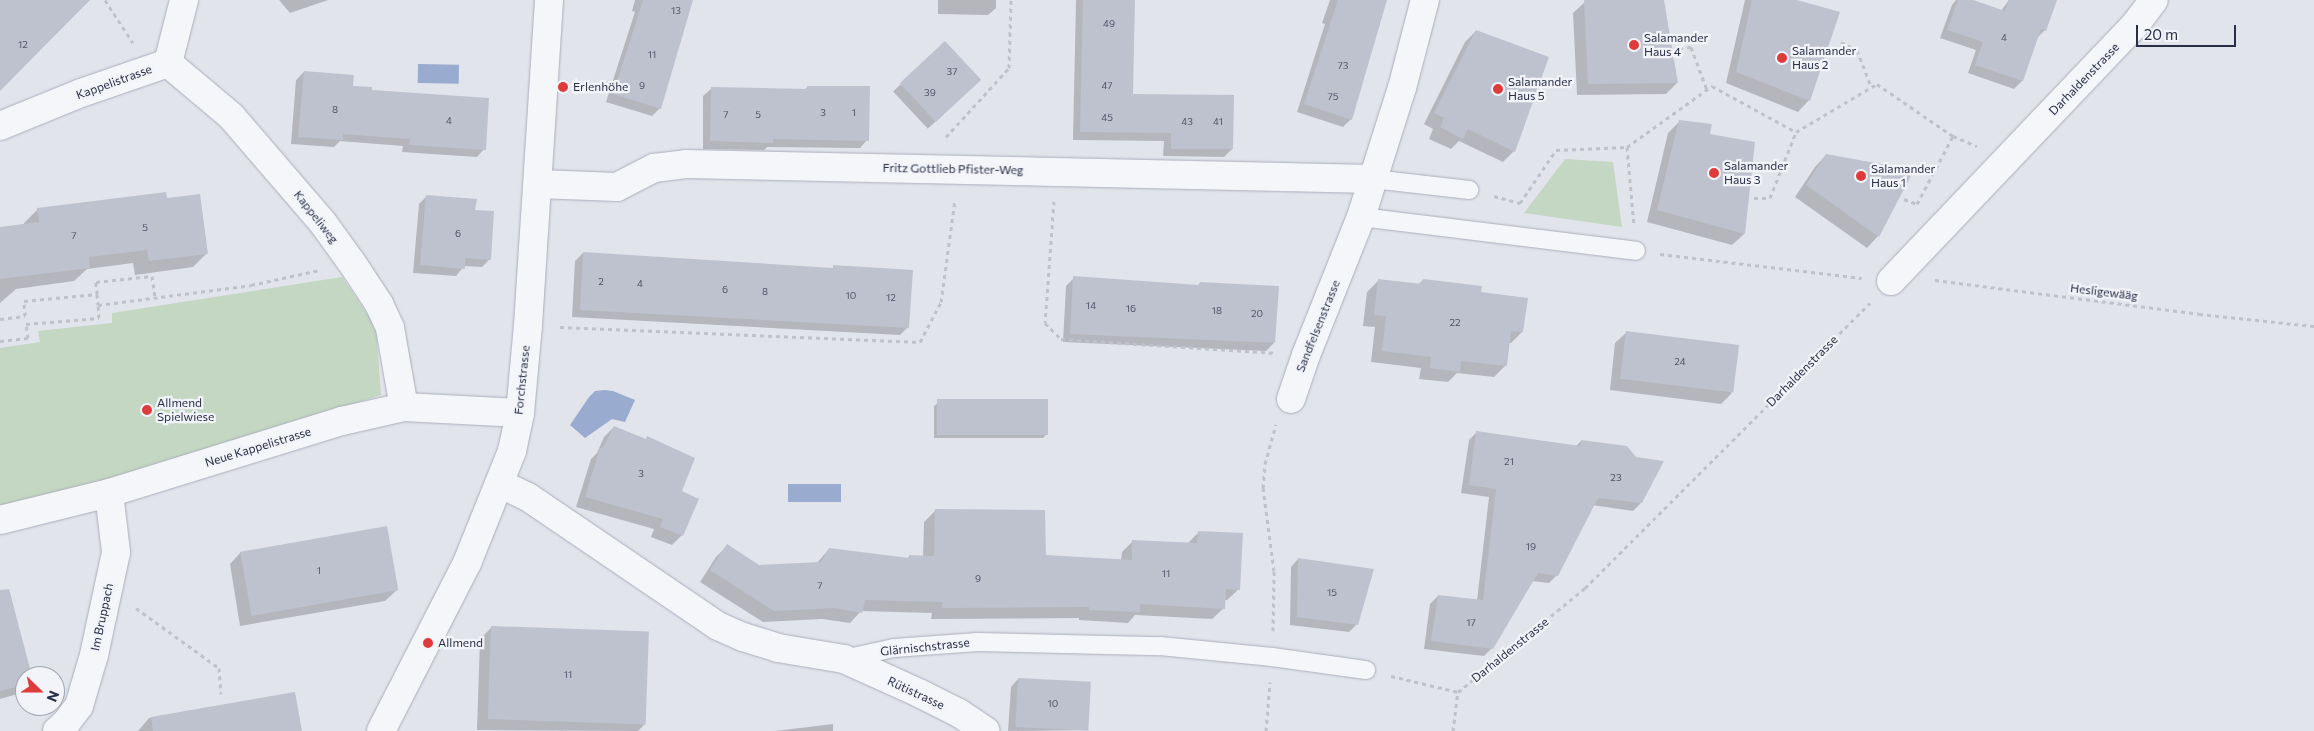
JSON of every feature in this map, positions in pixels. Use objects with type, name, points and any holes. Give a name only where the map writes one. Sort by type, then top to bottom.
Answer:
[{"type":"street","name":"Kappelistrasse","points":[[0,126],[81,93],[158,66],[184,0]]},
{"type":"street","name":"Forchstrasse","points":[[381,731],[467,563],[501,484],[512,451],[520,413],[528,325],[549,0]]},
{"type":"street","name":"Sandfelsenstrasse","points":[[1291,399],[1306,355],[1361,216],[1402,88],[1425,0]]},
{"type":"street","name":"Darhaldenstrasse","points":[[1892,281],[2135,25],[2154,0]]},
{"type":"street","name":"Kappeliweg","points":[[158,66],[231,116],[323,223],[352,263],[379,304],[390,328],[404,407]]},
{"type":"street","name":"Fritz Gottlieb Pfister-Weg","points":[[538,184],[617,187],[654,168],[686,164],[1373,179]]},
{"type":"street","name":"Neue Kappelistrasse","points":[[0,520],[109,494],[342,421],[404,407],[520,413]]},
{"type":"street","name":"Glärnischstrasse","points":[[501,484],[528,497],[718,626],[743,637],[778,648],[844,659]]},
{"type":"street","name":"Im Bruppach","points":[[57,731],[66,724],[79,706],[94,656],[109,588],[116,552],[109,494]]},
{"type":"street","name":"Rütistrasse","points":[[844,659],[959,713],[986,731]]},
{"type":"lane","points":[[1373,179],[1470,190]]},
{"type":"lane","points":[[1361,216],[1636,251]]},
{"type":"lane","name":"Glärnischstrasse","points":[[844,659],[894,648],[978,642],[1160,646],[1272,657],[1366,670]]},
{"type":"path","points":[[105,0],[158,66]]},
{"type":"path","points":[[917,169],[1009,68],[1011,0]]},
{"type":"path","points":[[1841,42],[1857,50],[1871,87]]},
{"type":"path","points":[[1679,48],[1691,47],[1707,90]]},
{"type":"path","points":[[1754,198],[1770,198],[1796,132],[1877,84],[1953,136],[2007,160]]},
{"type":"path","points":[[1470,190],[1520,203],[1556,150],[1627,147],[1712,86],[1796,132]]},
{"type":"path","points":[[1904,200],[1917,204],[1953,136]]},
{"type":"path","points":[[1627,147],[1636,251]]},
{"type":"path","points":[[528,325],[920,342],[941,302],[960,170]]},
{"type":"path","points":[[1056,172],[1045,323],[1061,339],[1306,355]]},
{"type":"path","name":"Hesligewääg","points":[[1636,251],[1892,281],[1915,277],[2199,314],[2314,326]]},
{"type":"path","points":[[98,305],[251,285],[352,263]]},
{"type":"path","points":[[26,324],[99,318],[96,282],[152,276],[155,298]]},
{"type":"path","name":"Darhaldenstrasse","points":[[1458,692],[1586,588],[1892,281]]},
{"type":"path","points":[[0,341],[28,338],[24,301],[97,294]]},
{"type":"path","points":[[0,319],[25,316]]},
{"type":"path","points":[[1266,731],[1272,657],[1274,571],[1263,488],[1265,464],[1274,428],[1284,405],[1291,399]]},
{"type":"path","points":[[109,588],[219,668],[221,694]]},
{"type":"path","points":[[1366,670],[1458,692],[1453,731]]},
{"type":"green space","points":[[1565,159],[1613,162],[1622,227],[1524,213]]},
{"type":"green space","name":"Allmend Spielwiese","points":[[342,277],[376,327],[381,395],[69,492],[0,507],[0,348],[40,342],[38,331],[112,323],[112,313]]},
{"type":"water","points":[[418,64],[459,65],[459,84],[418,83]]},
{"type":"water","points":[[595,391],[613,391],[635,400],[625,422],[612,419],[585,438],[570,425]]},
{"type":"water","points":[[788,484],[841,484],[841,502],[788,502]]},
{"type":"building","points":[[0,0],[90,0],[0,91]]},
{"type":"building","points":[[643,0],[693,0],[661,109],[613,94]]},
{"type":"building","points":[[1083,0],[1135,0],[1133,94],[1234,95],[1233,149],[1171,149],[1171,133],[1080,132]]},
{"type":"building","points":[[1338,0],[1387,0],[1352,120],[1304,104]]},
{"type":"building","name":"Salamander Haus 4","points":[[1584,0],[1664,0],[1678,83],[1588,84]]},
{"type":"building","name":"Salamander Haus 2","points":[[1752,0],[1797,0],[1840,12],[1810,101],[1736,72]]},
{"type":"building","points":[[1958,0],[1973,0],[2005,11],[2009,0],[2057,0],[2046,31],[2041,29],[2023,81],[1975,65],[1983,42],[1947,30]]},
{"type":"building","name":"Salamander Haus 5","points":[[1476,30],[1549,57],[1515,152],[1468,129],[1463,139],[1440,127],[1444,118],[1434,113]]},
{"type":"building","points":[[945,41],[981,80],[936,122],[900,83]]},
{"type":"building","points":[[304,71],[354,75],[353,86],[372,87],[372,90],[489,98],[486,150],[409,145],[410,139],[343,134],[343,140],[298,137]]},
{"type":"building","points":[[807,86],[870,86],[869,141],[773,139],[773,143],[710,141],[711,87],[807,89]]},
{"type":"building","name":"Salamander Haus 3","points":[[1679,120],[1712,124],[1710,134],[1755,142],[1745,234],[1657,210]]},
{"type":"building","name":"Salamander Haus 1","points":[[1826,154],[1914,170],[1879,237],[1806,185]]},
{"type":"building","points":[[166,192],[167,198],[200,194],[208,254],[149,261],[147,250],[89,257],[90,268],[0,279],[0,227],[39,222],[37,208]]},
{"type":"building","points":[[426,195],[477,199],[475,210],[494,211],[491,260],[465,258],[465,269],[420,265]]},
{"type":"building","points":[[583,252],[833,268],[833,265],[913,270],[909,328],[580,310]]},
{"type":"building","points":[[1073,276],[1199,285],[1200,282],[1279,286],[1275,343],[1070,334]]},
{"type":"building","points":[[1378,279],[1422,284],[1423,279],[1482,286],[1481,292],[1528,298],[1523,332],[1511,331],[1507,366],[1461,361],[1460,372],[1430,368],[1431,357],[1382,351],[1386,316],[1374,315]]},
{"type":"building","points":[[1626,331],[1739,345],[1733,393],[1620,379]]},
{"type":"building","points":[[937,399],[1048,399],[1048,435],[937,435]]},
{"type":"building","points":[[614,426],[646,439],[647,436],[695,458],[682,491],[699,499],[683,536],[660,527],[663,519],[585,497],[600,448],[603,448]]},
{"type":"building","points":[[1476,431],[1580,446],[1581,440],[1627,446],[1636,457],[1664,461],[1642,503],[1598,498],[1558,576],[1538,573],[1493,649],[1431,641],[1438,595],[1483,600],[1496,489],[1469,485]]},
{"type":"building","points":[[935,509],[1045,510],[1046,555],[1132,560],[1132,540],[1197,543],[1198,531],[1243,533],[1240,590],[1226,589],[1225,609],[1140,604],[1140,612],[1089,610],[1089,607],[941,608],[943,602],[865,600],[862,613],[834,608],[774,611],[710,570],[727,544],[759,565],[821,562],[829,548],[909,558],[909,555],[934,556]]},
{"type":"building","points":[[387,526],[398,590],[252,616],[240,552]]},
{"type":"building","points":[[1298,558],[1374,569],[1358,625],[1297,617]]},
{"type":"building","points":[[9,589],[29,666],[15,666],[15,687],[0,691],[0,590]]},
{"type":"building","points":[[491,626],[649,632],[646,724],[488,719]]},
{"type":"building","points":[[1018,678],[1091,682],[1088,731],[1015,727]]},
{"type":"building","points":[[295,692],[302,731],[153,731],[151,717]]},
{"type":"place","name":"Salamander Haus 4","points":[[1634,45]]},
{"type":"place","name":"Salamander Haus 2","points":[[1782,58]]},
{"type":"place","name":"Erlenhöhe","points":[[563,87]]},
{"type":"place","name":"Salamander Haus 5","points":[[1498,89]]},
{"type":"place","name":"Salamander Haus 3","points":[[1714,173]]},
{"type":"place","name":"Salamander Haus 1","points":[[1861,176]]},
{"type":"place","name":"Allmend Spielwiese","points":[[147,410]]},
{"type":"place","name":"Allmend","points":[[428,643]]}]
